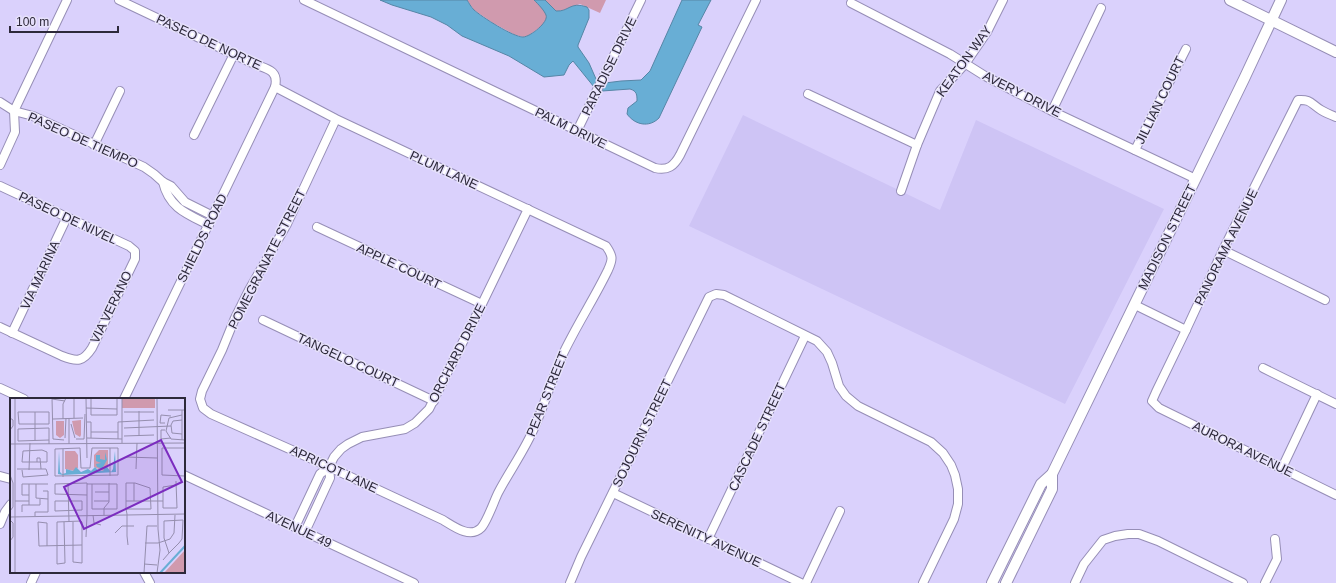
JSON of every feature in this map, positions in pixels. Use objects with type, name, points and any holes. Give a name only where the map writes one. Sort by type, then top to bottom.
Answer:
[{"type":"main road","points":[[1230,0],[1336,52]]},
{"type":"main road","name":"MADISON STREET","points":[[992,583],[1041,484],[1052,474],[1196,179],[1281,0]]},
{"type":"main road","name":"MADISON STREET","points":[[1006,583],[1052,489],[1052,474]]},
{"type":"street","points":[[0,165],[14,132],[14,111],[67,0]]},
{"type":"street","name":"PASEO DE NORTE","points":[[119,0],[267,69],[273,72],[276,76]]},
{"type":"street","name":"PALM DRIVE","points":[[304,0],[654,168],[664,169],[669,168],[677,161],[756,0]]},
{"type":"street","name":"PARADISE DRIVE","points":[[577,131],[641,0]]},
{"type":"street","name":"KEATON WAY","points":[[901,191],[917,145],[940,91],[966,64],[987,32],[1003,0]]},
{"type":"street","name":"AVERY DRIVE","points":[[851,3],[950,54],[985,76],[1052,111],[1196,179]]},
{"type":"street","points":[[1052,111],[1101,8]]},
{"type":"street","name":"JILLIAN COURT","points":[[1135,150],[1186,49]]},
{"type":"street","points":[[194,135],[234,54]]},
{"type":"street","name":"SHIELDS ROAD","points":[[124,398],[275,87],[277,81],[276,76]]},
{"type":"street","name":"PLUM LANE","points":[[275,87],[336,119],[606,246],[611,253]]},
{"type":"street","points":[[94,145],[120,91]]},
{"type":"street","points":[[808,94],[917,145]]},
{"type":"street","name":"PANORAMA AVENUE","points":[[1152,402],[1223,250],[1293,107],[1298,100],[1306,100],[1321,110],[1336,117]]},
{"type":"street","name":"PASEO DE TIEMPO","points":[[0,102],[14,111],[32,116],[144,167],[163,182],[171,186],[185,202],[213,216]]},
{"type":"street","name":"POMEGRANATE STREET","points":[[200,399],[202,391],[222,350],[235,318],[249,290],[288,224],[336,119]]},
{"type":"street","points":[[163,182],[165,191],[170,201],[184,213],[209,225]]},
{"type":"street","name":"PASEO DE NIVEL","points":[[0,186],[129,246],[135,251]]},
{"type":"street","name":"ORCHARD DRIVE","points":[[295,527],[320,474],[328,467],[334,457],[348,444],[362,437],[405,429],[415,423],[429,409],[528,209]]},
{"type":"street","name":"VIA MARINA","points":[[12,333],[67,217]]},
{"type":"street","name":"APPLE COURT","points":[[317,227],[482,304]]},
{"type":"street","points":[[1223,250],[1324,300]]},
{"type":"street","name":"VIA VERANO","points":[[12,333],[71,360],[80,360],[85,357],[92,348],[135,259],[135,251]]},
{"type":"street","name":"PEAR STREET","points":[[475,532],[481,528],[485,522],[500,490],[535,427],[562,357],[612,261],[611,253]]},
{"type":"street","name":"SOJOURN STREET","points":[[571,583],[613,493],[709,297],[716,294],[724,295],[805,336]]},
{"type":"street","points":[[1135,305],[1186,330]]},
{"type":"street","name":"TANGELO COURT","points":[[263,320],[434,401]]},
{"type":"street","points":[[0,327],[12,333]]},
{"type":"street","points":[[805,336],[817,342],[827,352],[839,386],[846,396],[858,406],[931,442],[943,453],[951,465],[958,489],[958,504],[954,519],[923,583]]},
{"type":"street","name":"CASCADE STREET","points":[[708,539],[805,336]]},
{"type":"street","points":[[1264,368],[1336,404]]},
{"type":"street","points":[[0,388],[22,398]]},
{"type":"street","points":[[1282,468],[1317,394]]},
{"type":"street","name":"APRICOT LANE","points":[[200,399],[203,408],[211,414],[443,520],[460,530],[475,532]]},
{"type":"street","name":"AURORA AVENUE","points":[[1152,402],[1159,408],[1336,495]]},
{"type":"street","points":[[305,532],[330,478],[328,467]]},
{"type":"street","name":"AVENUE 49","points":[[185,475],[414,583]]},
{"type":"street","points":[[0,476],[10,479]]},
{"type":"street","name":"SERENITY AVENUE","points":[[613,493],[800,583]]},
{"type":"street","points":[[0,524],[10,506]]},
{"type":"street","points":[[806,583],[840,511]]},
{"type":"street","points":[[1075,583],[1084,564],[1103,540],[1128,534],[1139,534],[1158,542],[1243,583]]},
{"type":"street","points":[[1265,583],[1276,559],[1275,539]]},
{"type":"street","points":[[31,583],[36,573]]},
{"type":"street","points":[[145,573],[150,583]]},
{"type":"shaded area","points":[[467,0],[606,0],[600,13],[580,4],[561,11],[547,19],[543,25],[528,36],[524,37],[515,35],[493,23],[474,10]]},
{"type":"shaded area","points":[[743,115],[940,210],[976,120],[1164,209],[1065,404],[689,226]]},
{"type":"water","points":[[380,0],[467,0],[474,10],[484,17],[512,34],[523,37],[530,35],[538,29],[546,18],[544,11],[534,0],[545,0],[556,11],[564,10],[577,5],[587,7],[589,10],[589,18],[578,47],[589,63],[596,79],[605,83],[641,80],[650,71],[682,0],[711,0],[698,25],[702,27],[659,118],[651,123],[642,124],[634,121],[627,114],[628,108],[637,101],[637,95],[634,91],[630,89],[602,91],[594,87],[573,61],[569,65],[564,75],[544,77],[509,56],[462,36],[447,25],[431,17]]}]
